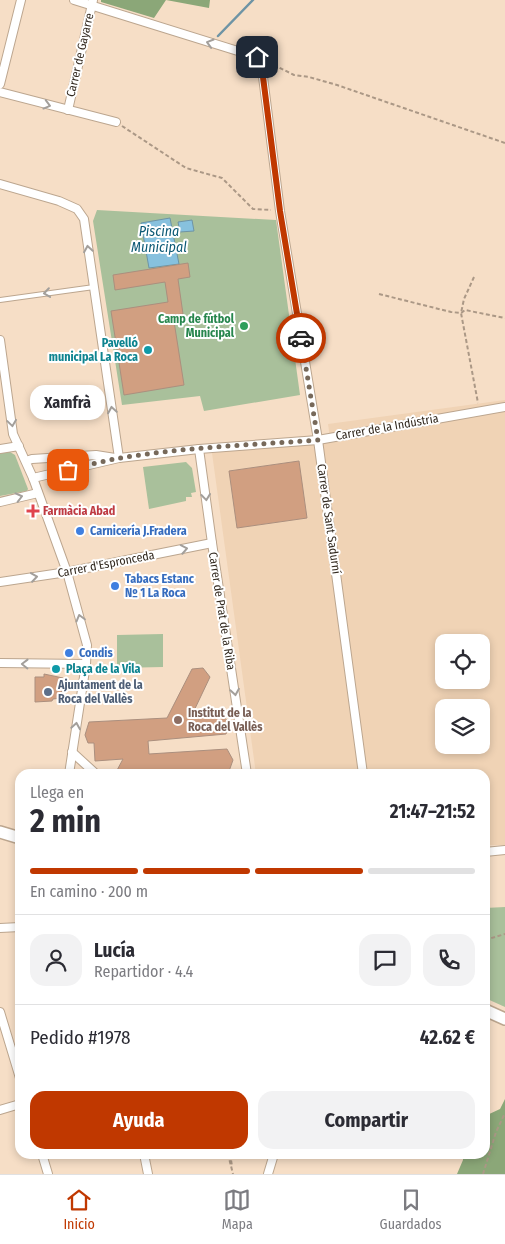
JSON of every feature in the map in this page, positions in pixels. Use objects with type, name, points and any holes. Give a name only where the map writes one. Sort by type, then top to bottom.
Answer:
[{"type":"street","points":[[0,84],[21,0]]},
{"type":"street","points":[[74,0],[92,3],[257,57]]},
{"type":"street","name":"Carrer de Gayarre","points":[[68,110],[92,3]]},
{"type":"street","name":"Carrer de Sant Sadurní","points":[[257,57],[262,69],[280,211],[318,440],[362,769]]},
{"type":"street","points":[[0,92],[116,122]]},
{"type":"street","points":[[0,184],[59,201],[77,209],[84,219],[119,458]]},
{"type":"street","points":[[0,340],[13,434],[33,478],[67,572],[87,645],[86,664],[69,769]]},
{"type":"street","name":"Carrer de la Indústria","points":[[33,478],[119,458],[199,449],[318,440],[505,407]]},
{"type":"street","points":[[0,448],[18,446]]},
{"type":"street","name":"Carrer de Prat de la Riba","points":[[199,449],[246,769]]},
{"type":"street","name":"Carrer de la Indústria","points":[[26,461],[96,455],[119,458]]},
{"type":"street","points":[[0,502],[38,493]]},
{"type":"street","name":"Carrer d'Espronceda","points":[[0,582],[67,572],[212,543]]},
{"type":"street","points":[[0,664],[86,664]]},
{"type":"street","points":[[72,752],[91,769]]},
{"type":"street","points":[[0,832],[15,836]]},
{"type":"street","points":[[490,852],[505,850]]},
{"type":"street","points":[[0,928],[15,927]]},
{"type":"street","points":[[0,1012],[15,1062]]},
{"type":"street","points":[[490,1012],[505,1019]]},
{"type":"street","points":[[0,1110],[15,1106]]},
{"type":"street","points":[[44,1159],[48,1174]]},
{"type":"street","points":[[145,1159],[148,1174]]},
{"type":"street","points":[[268,1174],[272,1159]]},
{"type":"lane","points":[[0,300],[94,287]]},
{"type":"path","points":[[257,57],[294,75],[309,77],[336,85],[505,143]]},
{"type":"path","points":[[116,122],[186,168],[222,178],[253,209],[280,211]]},
{"type":"path","points":[[474,278],[464,299],[461,313],[480,410]]},
{"type":"path","points":[[380,294],[451,312],[461,313],[465,310],[505,318]]},
{"type":"path","points":[[490,938],[505,934]]},
{"type":"path","points":[[490,1151],[505,1113]]},
{"type":"path","points":[[230,1159],[233,1174]]},
{"type":"path","points":[[483,1174],[488,1159]]},
{"type":"shaded area","points":[[505,400],[505,845],[490,845],[490,769],[255,769],[212,453],[330,438],[328,424]]},
{"type":"green space","points":[[101,0],[166,0],[154,18],[101,2]]},
{"type":"green space","points":[[166,0],[210,0],[209,8]]},
{"type":"green space","points":[[97,210],[276,220],[300,395],[204,411],[200,396],[122,405],[93,221]]},
{"type":"green space","points":[[10,452],[15,455],[28,489],[27,491],[0,496],[0,453]]},
{"type":"green space","points":[[186,462],[192,468],[196,492],[191,493],[192,497],[186,497],[186,501],[149,509],[143,467]]},
{"type":"green space","points":[[163,634],[163,667],[117,668],[117,635]]},
{"type":"green space","points":[[505,907],[505,1007],[490,1000],[490,908]]},
{"type":"green space","points":[[505,1099],[505,1174],[457,1174],[463,1159],[490,1159],[490,1114],[500,1109]]},
{"type":"water","name":"Piscina Municipal","points":[[170,218],[179,264],[149,268],[141,223]]},
{"type":"water","points":[[192,220],[194,231],[180,232],[178,222]]},
{"type":"building","name":"Pavelló municipal La Roca","points":[[188,263],[190,277],[178,279],[183,314],[173,315],[184,385],[124,395],[111,311],[168,302],[165,282],[115,290],[113,275]]},
{"type":"building","points":[[299,461],[307,518],[237,528],[229,471]]},
{"type":"building","name":"Institut de la Roca del Vallès","points":[[203,668],[210,677],[191,717],[222,715],[230,723],[226,734],[148,741],[149,754],[227,749],[233,760],[230,769],[118,769],[123,759],[95,761],[94,743],[88,743],[85,735],[89,722],[167,718],[192,669]]},
{"type":"building","name":"Ajuntament de la Roca del Vallès","points":[[44,674],[63,678],[61,698],[53,699],[52,701],[35,702],[35,677],[44,677]]},
{"type":"waterway","points":[[218,36],[253,0]]},
{"type":"way so far","points":[[68,470],[119,458],[199,449],[318,440],[301,338]]},
{"type":"place","name":"Camp de fútbol Municipal","points":[[244,326]]},
{"type":"place","name":"Pavelló municipal La Roca","points":[[148,350]]},
{"type":"place","name":"Xamfrà","points":[[68,470]]},
{"type":"place","name":"Farmàcia Abad","points":[[33,511]]},
{"type":"place","name":"Carnicería J.Fradera","points":[[80,531]]},
{"type":"place","name":"Tabacs Estanc Nº 1 La Roca","points":[[115,586]]},
{"type":"place","name":"Condis","points":[[69,653]]},
{"type":"place","name":"Plaça de la Vila","points":[[56,669]]},
{"type":"place","name":"Ajuntament de la Roca del Vallès","points":[[48,692]]},
{"type":"place","name":"Institut de la Roca del Vallès","points":[[178,720]]},
{"type":"route","points":[[257,57],[262,69],[280,211],[301,338]]}]
